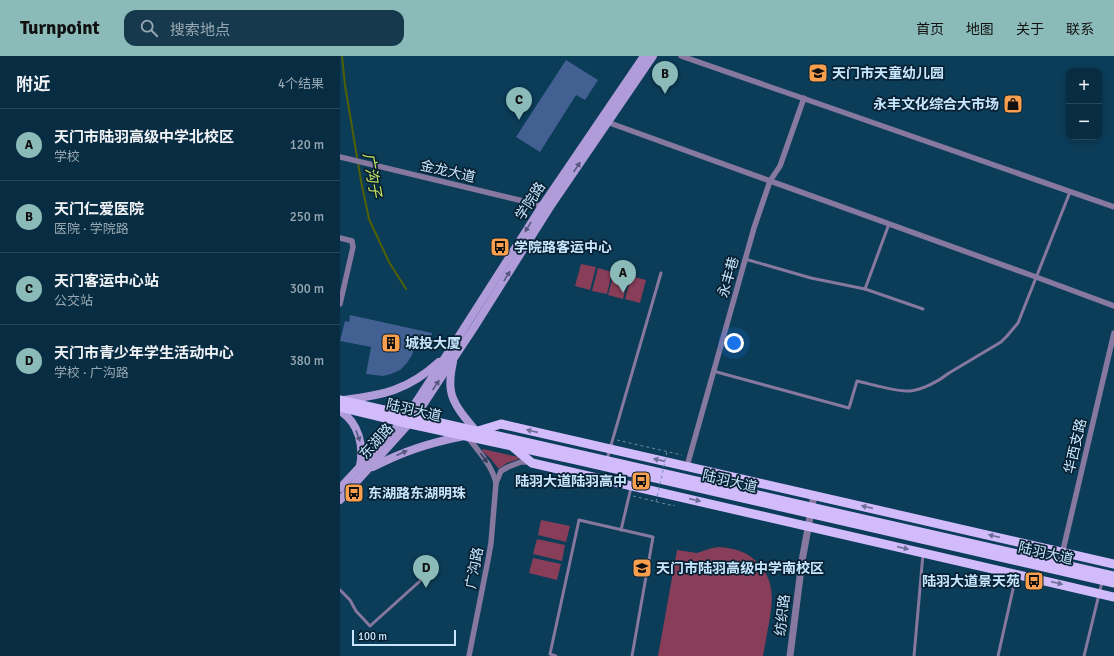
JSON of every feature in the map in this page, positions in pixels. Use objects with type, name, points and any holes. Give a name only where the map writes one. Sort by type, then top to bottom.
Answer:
[{"type":"main road","name":"学院路","points":[[408,420],[450,357],[475,326],[546,206],[644,56]]},
{"type":"main road","name":"学院路","points":[[546,206],[653,56]]},
{"type":"main road","points":[[340,400],[378,394],[400,388],[450,357]]},
{"type":"main road","points":[[450,357],[451,391],[457,406],[476,431],[501,424],[610,449],[688,462],[814,495],[1114,564]]},
{"type":"main road","name":"陆羽大道","points":[[340,400],[467,436],[634,474],[812,510],[1114,576]]},
{"type":"main road","name":"陆羽大道","points":[[340,407],[476,431],[607,460],[1114,583]]},
{"type":"main road","points":[[340,411],[352,422],[359,436],[362,450],[363,468],[426,444],[467,436]]},
{"type":"main road","name":"东湖路","points":[[340,488],[363,468],[408,420]]},
{"type":"main road","points":[[512,446],[532,462],[1114,597]]},
{"type":"main road","name":"东湖路","points":[[340,500],[363,468]]},
{"type":"street","points":[[681,56],[1114,207]]},
{"type":"street","name":"永丰巷","points":[[688,462],[754,228],[770,182],[780,166],[804,98]]},
{"type":"street","points":[[607,122],[1114,306]]},
{"type":"street","name":"金龙大道","points":[[340,157],[546,206]]},
{"type":"street","points":[[340,238],[352,241],[353,247],[340,304]]},
{"type":"street","name":"华西支路","points":[[1060,563],[1114,334]]},
{"type":"street","points":[[467,436],[490,467],[496,483]]},
{"type":"street","points":[[496,483],[501,471],[521,462],[532,462]]},
{"type":"street","name":"广沟路","points":[[469,656],[491,543],[496,483]]},
{"type":"street","name":"纺织路","points":[[790,656],[802,562],[814,495]]},
{"type":"lane","points":[[713,370],[849,408],[857,381],[908,391],[917,390],[942,379],[949,373],[1001,342],[1018,323],[1070,192]]},
{"type":"lane","points":[[865,289],[889,224]]},
{"type":"lane","points":[[745,259],[811,278],[865,289],[923,309]]},
{"type":"lane","points":[[607,460],[661,272]]},
{"type":"lane","points":[[621,530],[634,474]]},
{"type":"lane","points":[[556,656],[550,654],[580,520],[653,537],[632,656]]},
{"type":"lane","points":[[914,656],[923,552]]},
{"type":"lane","points":[[340,590],[350,600],[356,612],[370,626],[430,572]]},
{"type":"lane","points":[[998,656],[1017,574]]},
{"type":"lane","points":[[1084,656],[1102,580]]},
{"type":"path","points":[[613,439],[667,452],[688,462]]},
{"type":"path","points":[[656,502],[667,452]]},
{"type":"path","points":[[639,498],[674,506]]},
{"type":"shaded area","points":[[581,264],[596,267],[590,290],[575,286]]},
{"type":"shaded area","points":[[598,268],[612,272],[607,294],[592,291]]},
{"type":"shaded area","points":[[614,272],[629,276],[623,299],[608,295]]},
{"type":"shaded area","points":[[631,276],[646,280],[640,303],[625,299]]},
{"type":"shaded area","points":[[483,449],[518,457],[519,459],[498,468],[482,451]]},
{"type":"shaded area","points":[[541,520],[570,526],[566,542],[538,535]]},
{"type":"shaded area","points":[[537,539],[565,545],[562,561],[533,554]]},
{"type":"shaded area","points":[[719,547],[730,548],[750,556],[764,570],[770,584],[772,599],[763,656],[658,656],[677,550],[697,553]]},
{"type":"shaded area","points":[[533,558],[561,564],[557,580],[529,573]]},
{"type":"building","points":[[566,60],[598,80],[585,100],[576,95],[540,152],[516,137]]},
{"type":"building","name":"城投大厦","points":[[350,315],[432,333],[429,348],[415,346],[407,363],[400,370],[391,374],[383,376],[366,374],[371,347],[340,341],[345,321],[349,322]]},
{"type":"waterway","name":"广沟子","points":[[342,56],[345,85],[369,219],[389,262],[406,289]]},
{"type":"place","name":"天门市天童幼儿园","points":[[818,73]]},
{"type":"place","name":"天门仁爱医院","points":[[665,94]]},
{"type":"place","name":"永丰文化综合大市场","points":[[1013,104]]},
{"type":"place","name":"天门客运中心站","points":[[519,120]]},
{"type":"place","name":"学院路客运中心","points":[[500,247]]},
{"type":"place","name":"天门市陆羽高级中学北校区","points":[[623,293]]},
{"type":"place","name":"城投大厦","points":[[391,343]]},
{"type":"place","name":"陆羽大道陆羽高中","points":[[641,481]]},
{"type":"place","name":"东湖路东湖明珠","points":[[354,493]]},
{"type":"place","name":"天门市陆羽高级中学南校区","points":[[642,568]]},
{"type":"place","name":"陆羽大道景天苑","points":[[1034,581]]},
{"type":"place","name":"天门市青少年学生活动中心","points":[[426,588]]}]
